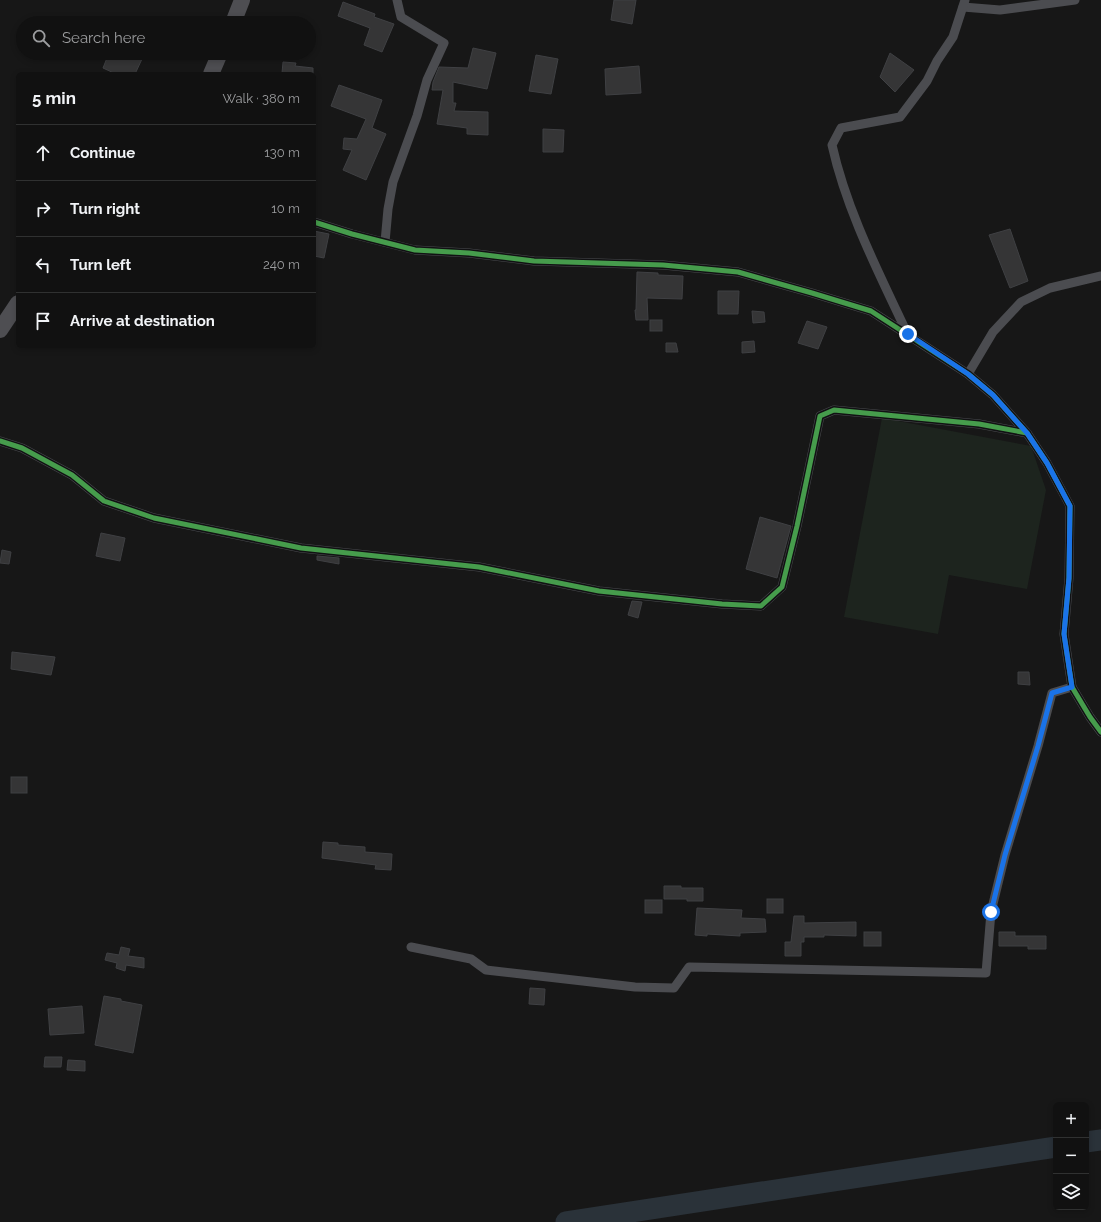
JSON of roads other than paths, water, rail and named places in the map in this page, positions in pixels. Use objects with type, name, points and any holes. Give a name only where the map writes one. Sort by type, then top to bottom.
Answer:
[{"type":"highway","points":[[236,16],[242,0]]},
{"type":"highway","points":[[212,72],[217,60]]},
{"type":"highway","points":[[0,330],[16,306]]},
{"type":"street","points":[[385,242],[388,209],[393,182],[415,123],[427,80],[444,43],[402,17],[397,0]]},
{"type":"street","points":[[908,334],[855,220],[837,166],[832,145],[842,128],[900,117],[927,81],[937,61],[953,37],[964,3],[1000,10],[1075,0]]},
{"type":"street","points":[[316,223],[352,234],[415,250],[469,253],[534,260],[664,265],[738,272],[871,311],[908,334],[968,374],[993,395],[1027,433],[1047,463],[1070,506],[1069,578],[1064,634],[1072,687],[1101,732]]},
{"type":"street","points":[[968,374],[993,332],[1021,302],[1050,288],[1101,276]]},
{"type":"street","points":[[0,441],[22,448],[72,475],[104,501],[154,518],[301,548],[479,567],[599,591],[722,604],[761,606],[782,587],[799,519],[820,416],[834,410],[979,424],[1027,433]]},
{"type":"street","points":[[411,947],[471,959],[486,970],[635,987],[674,988],[689,967],[986,973],[991,912],[1005,855],[1038,746],[1052,693],[1072,687]]},
{"type":"waterway","points":[[1089,1142],[1101,1140]]},
{"type":"waterway","points":[[566,1222],[1053,1147]]}]
